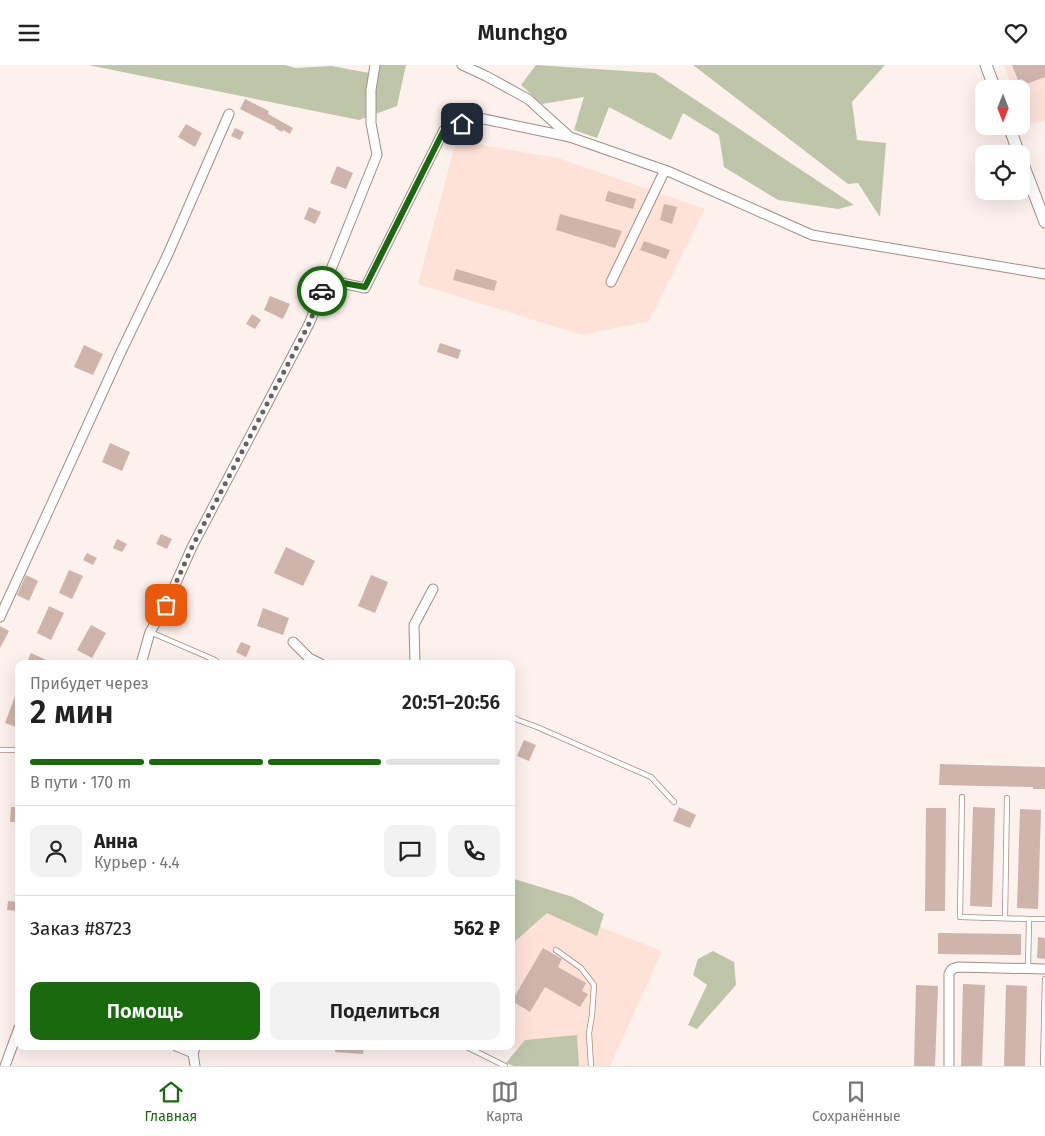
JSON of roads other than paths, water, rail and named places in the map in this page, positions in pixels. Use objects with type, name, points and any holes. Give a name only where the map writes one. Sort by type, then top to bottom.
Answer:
[{"type":"street","points":[[142,660],[150,632],[166,605],[192,547],[309,324],[377,155],[371,123],[371,89],[375,65]]},
{"type":"street","points":[[462,65],[486,75],[528,99],[570,137]]},
{"type":"street","points":[[986,65],[992,80]]},
{"type":"street","points":[[0,617],[120,354],[168,254],[229,114]]},
{"type":"street","points":[[327,280],[365,287],[444,130],[479,119],[570,137],[665,170],[812,235],[1045,274]]},
{"type":"street","points":[[611,282],[665,170]]},
{"type":"street","points":[[1030,183],[1045,222]]},
{"type":"street","points":[[415,660],[414,625],[433,589]]},
{"type":"street","points":[[293,642],[313,660]]},
{"type":"street","points":[[949,1066],[950,974],[952,969],[958,967],[1045,969]]},
{"type":"street","points":[[5,1066],[15,1039]]},
{"type":"street","points":[[194,1050],[195,1066]]},
{"type":"lane","points":[[150,632],[215,660]]},
{"type":"lane","points":[[515,718],[651,777],[674,802]]},
{"type":"lane","points":[[0,750],[15,750]]},
{"type":"lane","points":[[962,797],[960,917],[1045,919]]},
{"type":"lane","points":[[1004,918],[1007,798]]},
{"type":"lane","points":[[1028,969],[1029,919]]},
{"type":"lane","points":[[556,950],[581,969],[594,985],[592,1015],[588,1033],[591,1066]]},
{"type":"lane","points":[[1043,1066],[1045,979]]},
{"type":"lane","points":[[473,1050],[504,1066]]}]
